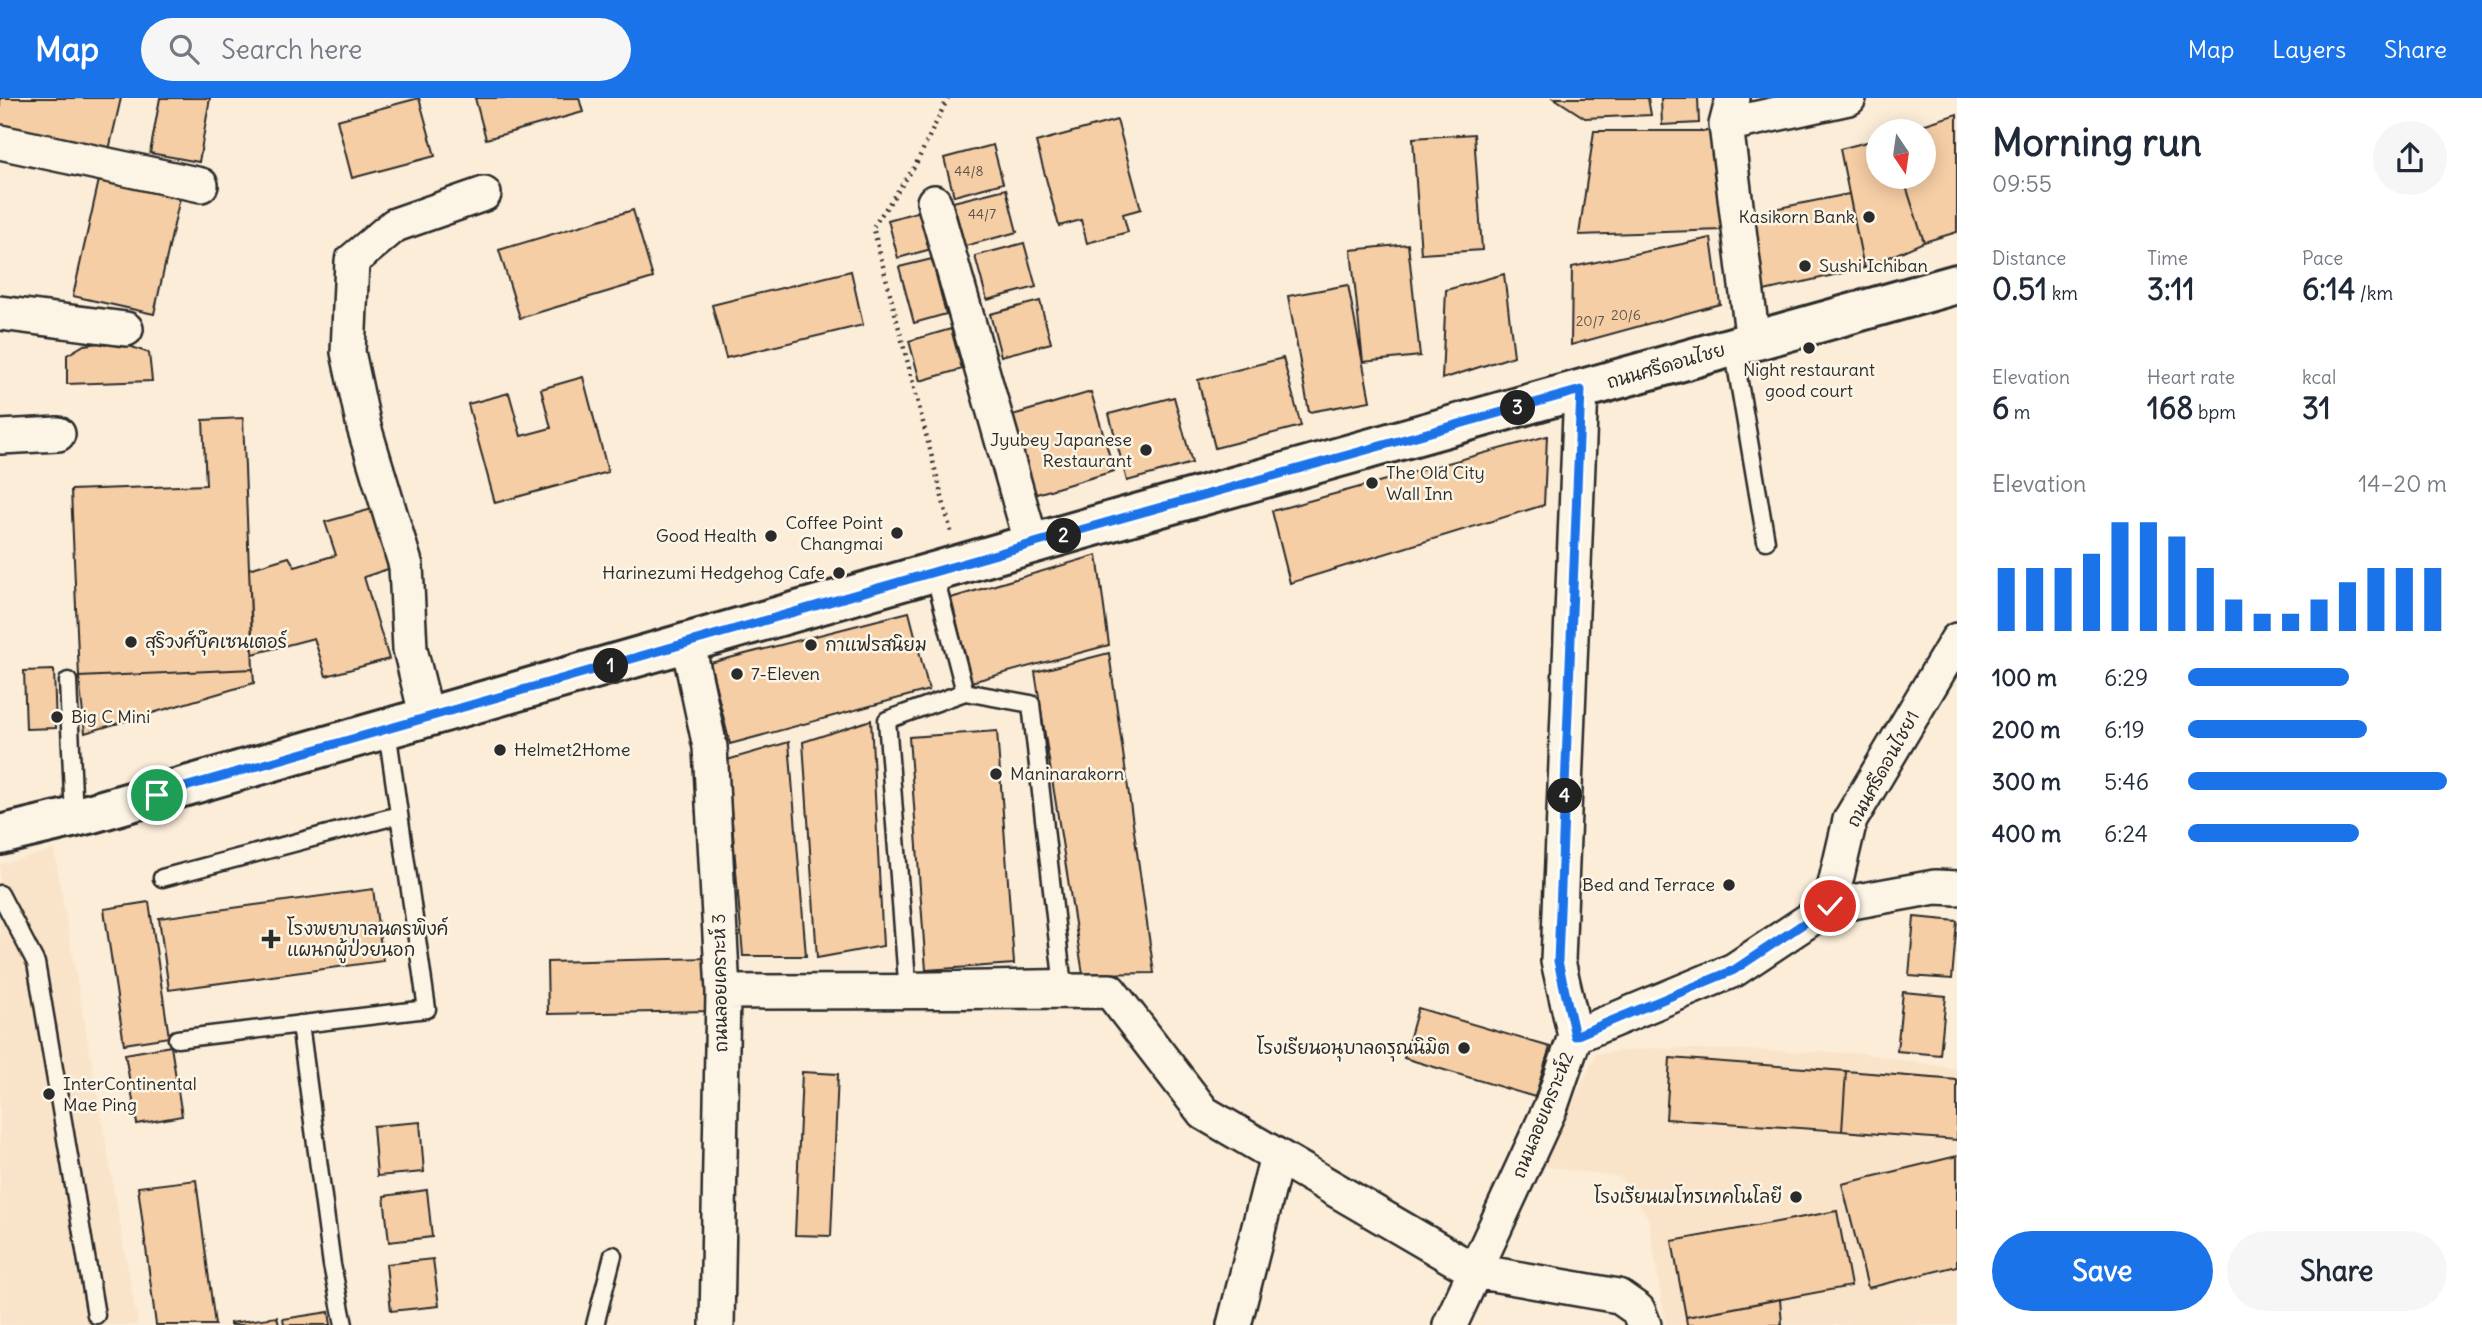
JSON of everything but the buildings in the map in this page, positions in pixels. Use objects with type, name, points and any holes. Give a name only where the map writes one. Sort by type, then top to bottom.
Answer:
[{"type":"street","points":[[1743,344],[1730,112],[1849,98]]},
{"type":"street","points":[[0,142],[201,185]]},
{"type":"street","points":[[427,718],[410,649],[406,566],[364,427],[348,352],[352,261],[395,225],[484,194]]},
{"type":"street","points":[[934,202],[1032,545]]},
{"type":"street","name":"ถนนศรีดอนไชย","points":[[0,835],[74,818],[387,730],[1957,284]]},
{"type":"street","points":[[0,313],[127,329]]},
{"type":"street","name":"ถนนลอยเคราะห์2","points":[[1450,1325],[1551,1106],[1575,1036],[1558,961],[1581,390]]},
{"type":"street","points":[[0,437],[58,434]]},
{"type":"street","name":"ถนนศรีดอนไชย1","points":[[1830,906],[1850,820],[1957,640]]},
{"type":"street","name":"ถนนลอยเคราะห์ 3","points":[[688,644],[710,747],[723,992],[717,1325]]},
{"type":"street","points":[[1575,1036],[1734,970],[1830,906],[1936,887],[1957,888]]},
{"type":"street","points":[[723,992],[1110,991],[1204,1113],[1475,1271],[1618,1296],[1638,1310],[1644,1325]]},
{"type":"street","points":[[1234,1325],[1277,1156]]},
{"type":"lane","points":[[1743,344],[1766,541]]},
{"type":"lane","points":[[947,570],[964,692]]},
{"type":"lane","points":[[68,681],[74,818]]},
{"type":"lane","points":[[964,692],[1031,704],[1062,978],[907,981],[887,720],[964,692]]},
{"type":"lane","points":[[177,1039],[427,1009],[387,730]]},
{"type":"lane","points":[[162,878],[399,815]]},
{"type":"lane","points":[[0,894],[36,963],[96,1315]]},
{"type":"lane","points":[[300,1024],[332,1265],[344,1325]]},
{"type":"lane","points":[[595,1325],[613,1255]]},
{"type":"path","points":[[947,570],[873,227],[915,166],[948,98]]},
{"type":"shaded area","name":"InterContinental Mae Ping","points":[[54,850],[138,1325],[0,1325],[0,864]]},
{"type":"shaded area","name":"โรงเรียนเมโทรเทคโนโลยี","points":[[1654,1048],[1861,1053],[1957,1069],[1957,1325],[1666,1325],[1648,1217],[1620,1177],[1542,1166],[1596,1054]]},
{"type":"place","name":"Kasikorn Bank","points":[[1869,217]]},
{"type":"place","name":"Sushi Ichiban","points":[[1805,266]]},
{"type":"place","name":"Night restaurant good court","points":[[1809,348]]},
{"type":"place","name":"Jyubey Japanese Restaurant","points":[[1146,450]]},
{"type":"place","name":"The Old City Wall Inn","points":[[1372,483]]},
{"type":"place","name":"Coffee Point Changmai","points":[[897,533]]},
{"type":"place","name":"Good Health","points":[[771,536]]},
{"type":"place","name":"Harinezumi Hedgehog Cafe","points":[[839,573]]},
{"type":"place","name":"สุริวงศ์บุ๊คเซนเตอร์","points":[[131,642]]},
{"type":"place","name":"กาแฟรสนิยม","points":[[811,645]]},
{"type":"place","name":"7-Eleven","points":[[737,674]]},
{"type":"place","name":"Big C Mini","points":[[57,717]]},
{"type":"place","name":"Helmet2Home","points":[[500,750]]},
{"type":"place","name":"Maninarakorn","points":[[996,774]]},
{"type":"place","name":"Bed and Terrace","points":[[1729,885]]},
{"type":"place","name":"โรงพยาบาลนครพิงค์ แผนกผู้ป่วยนอก","points":[[271,939]]},
{"type":"place","name":"โรงเรียนอนุบาลดรุณนิมิต","points":[[1464,1048]]},
{"type":"place","name":"InterContinental Mae Ping","points":[[49,1094]]},
{"type":"place","name":"โรงเรียนเมโทรเทคโนโลยี","points":[[1796,1197]]},
{"type":"route","points":[[157,795],[1122,518],[1581,390],[1558,961],[1575,1036],[1734,970],[1830,906]]}]
